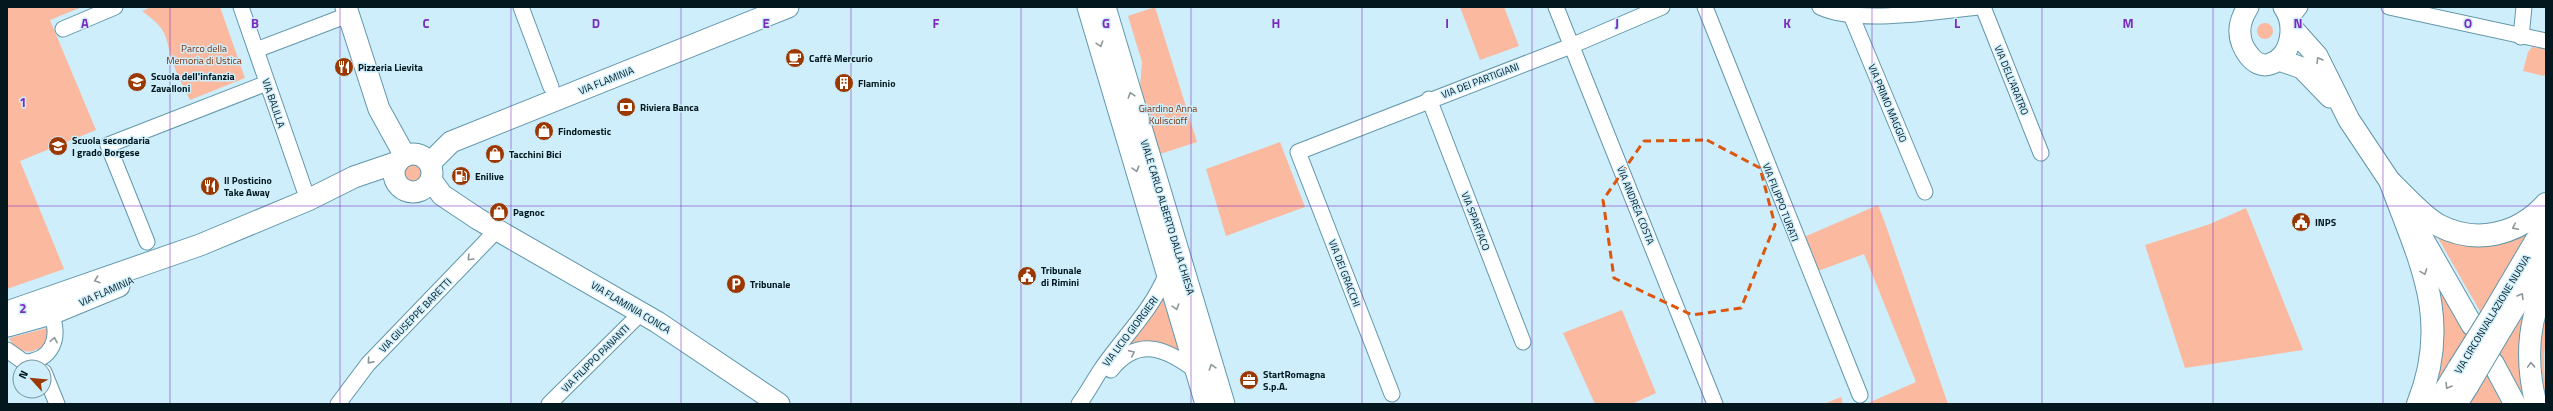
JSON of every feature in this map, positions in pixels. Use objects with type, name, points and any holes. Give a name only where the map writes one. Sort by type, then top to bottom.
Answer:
[{"type":"main road","points":[[2391,183],[2437,224],[2459,234],[2483,237],[2510,230],[2528,221],[2546,204]]},
{"type":"main road","points":[[2391,183],[2426,278],[2433,310],[2433,353],[2418,404]]},
{"type":"main road","name":"VIA CIRCONVALLAZIONE NUOVA","points":[[2456,404],[2464,376],[2488,324],[2546,224]]},
{"type":"main road","name":"VIA CIRCONVALLAZIONE NUOVA","points":[[2488,324],[2546,255]]},
{"type":"main road","name":"VIA CIRCONVALLAZIONE NUOVA","points":[[2437,404],[2464,376]]},
{"type":"street","points":[[63,29],[115,7]]},
{"type":"street","name":"VIA BALILLA","points":[[240,7],[308,200]]},
{"type":"street","points":[[520,7],[551,87]]},
{"type":"street","name":"VIA FLAMINIA","points":[[430,172],[451,142],[788,7]]},
{"type":"street","name":"VIALE CARLO ALBERTO DALLA CHIESA","points":[[1088,7],[1166,275],[1206,404]]},
{"type":"street","name":"VIALE CARLO ALBERTO DALLA CHIESA","points":[[1105,7],[1224,404]]},
{"type":"street","name":"VIA ANDREA COSTA","points":[[1556,7],[1716,404]]},
{"type":"street","name":"VIA DEI PARTIGIANI","points":[[1298,152],[1429,99],[1571,46],[1662,7]]},
{"type":"street","name":"VIA FILIPPO TURATI","points":[[1705,7],[1860,395]]},
{"type":"street","points":[[1820,7],[1851,15],[1905,14],[1979,7]]},
{"type":"street","name":"VIA DELL'ARATRO","points":[[1983,7],[2041,153]]},
{"type":"street","points":[[2389,7],[2546,42]]},
{"type":"street","points":[[2520,37],[2524,7]]},
{"type":"street","points":[[2242,9],[2239,34],[2242,45],[2251,58],[2264,65],[2270,65],[2279,60],[2286,50],[2292,15]]},
{"type":"street","points":[[256,50],[347,11],[379,109],[401,159],[395,178],[402,188]]},
{"type":"street","name":"VIA PRIMO MAGGIO","points":[[1851,15],[1925,192]]},
{"type":"street","points":[[2292,15],[2317,56],[2349,120]]},
{"type":"street","points":[[2279,60],[2302,68],[2310,74],[2349,120],[2488,324]]},
{"type":"street","points":[[147,242],[108,144],[267,83]]},
{"type":"street","name":"VIA SPARTACO","points":[[1429,99],[1523,342]]},
{"type":"street","name":"VIA DEI GRACCHI","points":[[1298,152],[1392,394]]},
{"type":"street","points":[[342,185],[354,189],[390,182],[410,191],[422,189],[430,172],[419,155],[401,159]]},
{"type":"street","name":"VIA FLAMINIA","points":[[7,312],[200,245],[401,159]]},
{"type":"street","name":"VIA FLAMINIA CONCA","points":[[430,172],[442,195],[478,219],[642,312],[779,404]]},
{"type":"street","name":"VIA FLAMINIA CONCA","points":[[402,188],[447,208],[478,219]]},
{"type":"street","name":"VIA GIUSEPPE BARETTI","points":[[338,404],[368,364],[498,230]]},
{"type":"street","name":"VIA FLAMINIA","points":[[7,326],[51,314],[114,289],[200,245]]},
{"type":"street","name":"VIA LICIO GIORGIERI","points":[[1079,404],[1092,387],[1100,371],[1159,292],[1166,275]]},
{"type":"street","points":[[2536,404],[2531,376],[2530,327],[2537,303],[2546,285]]},
{"type":"street","name":"VIA FILIPPO PANANTI","points":[[549,404],[642,312]]},
{"type":"street","points":[[45,359],[54,346],[56,333],[51,314]]},
{"type":"street","name":"VIA LICIO GIORGIERI","points":[[1092,387],[1108,374],[1119,360],[1135,350],[1154,348],[1178,357],[1196,371]]},
{"type":"street","points":[[7,350],[20,359]]},
{"type":"street","points":[[2493,363],[2515,404]]},
{"type":"street","points":[[52,391],[57,404]]},
{"type":"highlighted area","points":[[1707,140],[1760,168],[1775,225],[1741,308],[1692,315],[1614,278],[1603,200],[1644,141]]},
{"type":"green space","points":[[7,7],[82,7],[50,20],[96,130],[20,161],[64,269],[7,289]]},
{"type":"green space","name":"Parco della Memoria di Ustica","points":[[151,7],[220,7],[245,78],[190,100],[173,63],[164,33],[157,23],[142,11]]},
{"type":"green space","name":"Giardino Anna Kuliscioff","points":[[1155,7],[1197,142],[1160,154],[1140,87],[1142,62],[1128,16]]},
{"type":"green space","points":[[1460,7],[1504,7],[1519,46],[1480,60]]},
{"type":"green space","points":[[2262,23],[2268,23],[2273,28],[2271,37],[2268,39],[2262,39],[2257,34],[2257,28]]},
{"type":"green space","points":[[2532,47],[2546,49],[2546,73],[2544,76],[2523,71],[2528,52]]},
{"type":"green space","points":[[1280,142],[1305,207],[1226,236],[1206,169]]},
{"type":"green space","points":[[409,162],[417,162],[424,169],[424,177],[417,184],[409,184],[402,177],[402,169]]},
{"type":"green space","points":[[1878,205],[1948,404],[1866,404],[1916,382],[1864,254],[1818,271],[1804,237]]},
{"type":"green space","points":[[2246,208],[2303,350],[2185,368],[2145,245],[2210,224]]},
{"type":"green space","points":[[2535,225],[2481,313],[2434,231]]},
{"type":"green space","points":[[2433,276],[2467,336],[2427,404]]},
{"type":"green space","points":[[1165,297],[1183,355],[1156,344],[1135,343],[1127,345]]},
{"type":"green space","points":[[2546,303],[2546,344],[2544,363],[2546,404],[2538,338]]},
{"type":"green space","points":[[2526,309],[2528,404],[2499,353]]},
{"type":"green space","points":[[1622,310],[1656,393],[1632,404],[1595,404],[1563,333]]},
{"type":"green space","points":[[47,328],[47,341],[42,346],[32,351],[26,352],[17,348],[12,344],[9,338]]},
{"type":"green space","points":[[2485,372],[2502,404],[2466,404]]},
{"type":"green space","points":[[1841,397],[1843,404],[1824,404]]},
{"type":"place","name":"Caffè Mercurio","points":[[795,58]]},
{"type":"place","name":"Pizzeria Lievita","points":[[344,67]]},
{"type":"place","name":"Scuola dell'infanzia Zavalloni","points":[[137,82]]},
{"type":"place","name":"Flaminio","points":[[844,83]]},
{"type":"place","name":"Riviera Banca","points":[[626,107]]},
{"type":"place","name":"Findomestic","points":[[544,131]]},
{"type":"place","name":"Scuola secondaria I grado Borgese","points":[[58,146]]},
{"type":"place","name":"Tacchini Bici","points":[[495,154]]},
{"type":"place","name":"Enilive","points":[[461,176]]},
{"type":"place","name":"Il Posticino Take Away","points":[[210,186]]},
{"type":"place","name":"Pagnoc","points":[[499,212]]},
{"type":"place","name":"INPS","points":[[2301,222]]},
{"type":"place","name":"Tribunale di Rimini","points":[[1027,276]]},
{"type":"place","name":"Tribunale","points":[[736,284]]},
{"type":"place","name":"StartRomagna S.p.A.","points":[[1249,380]]}]
